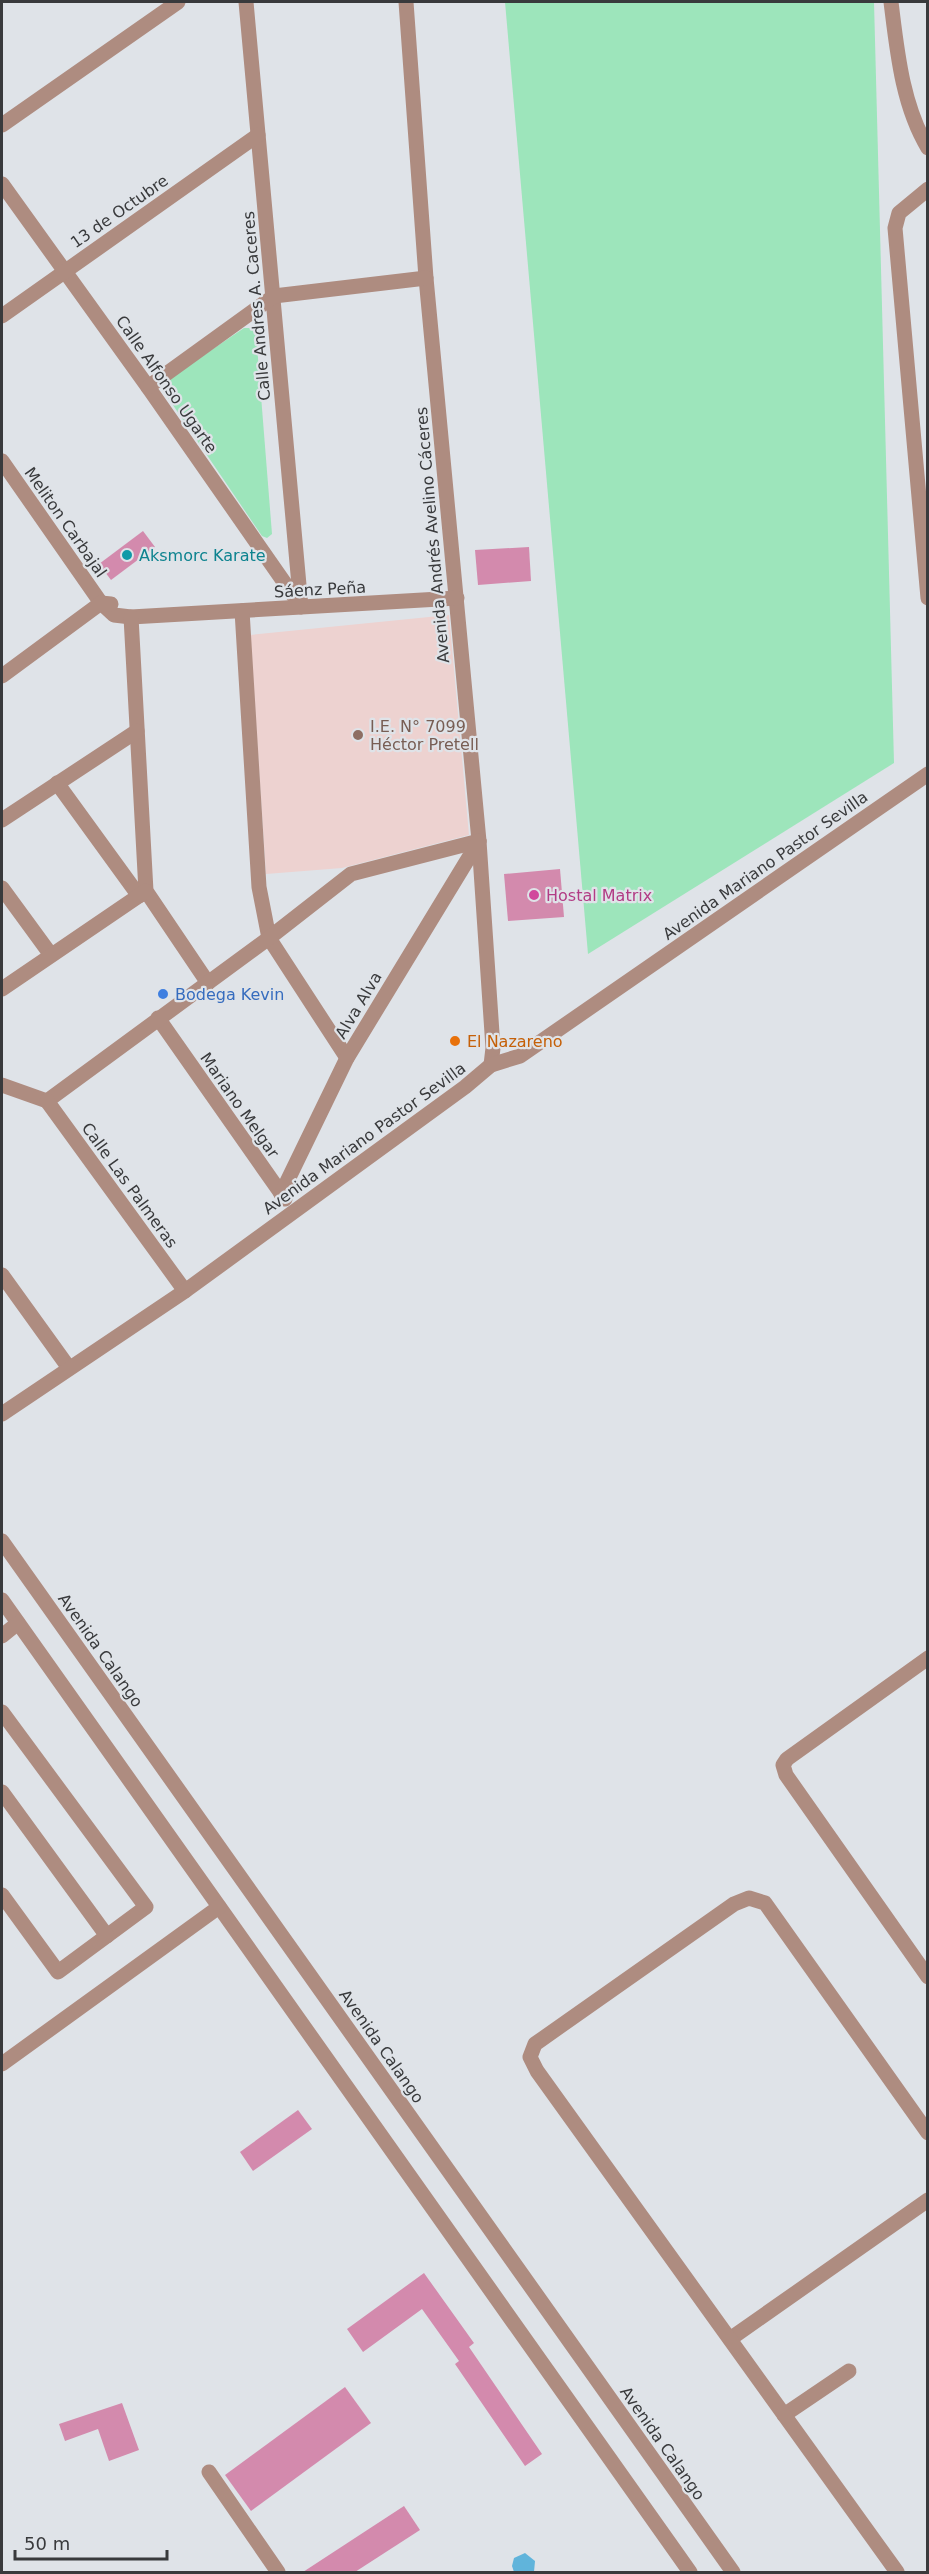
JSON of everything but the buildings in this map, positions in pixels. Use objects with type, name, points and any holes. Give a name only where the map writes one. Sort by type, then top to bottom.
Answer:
[{"type":"street","points":[[2,125],[178,2]]},
{"type":"street","name":"Calle Andres A. Caceres","points":[[246,2],[302,607]]},
{"type":"street","name":"Avenida Andrés Avelino Cáceres","points":[[406,2],[426,278],[479,841],[493,1048],[491,1065]]},
{"type":"street","points":[[891,2],[897,55],[909,103],[927,148]]},
{"type":"street","name":"13 de Octubre","points":[[2,316],[258,135]]},
{"type":"street","name":"Calle Alfonso Ugarte","points":[[2,184],[302,607]]},
{"type":"street","points":[[927,189],[899,213],[895,228],[923,495],[927,598]]},
{"type":"street","points":[[148,387],[274,296],[426,278]]},
{"type":"street","name":"Meliton Carbajal","points":[[2,461],[101,603]]},
{"type":"street","name":"Sáenz Peña","points":[[101,603],[114,615],[131,617],[457,598]]},
{"type":"street","points":[[2,676],[101,603]]},
{"type":"street","name":"Sáenz Peña","points":[[101,603],[185,614]]},
{"type":"street","points":[[242,611],[259,887],[269,938],[347,1058]]},
{"type":"street","points":[[131,617],[142,893]]},
{"type":"street","points":[[2,820],[137,730]]},
{"type":"street","name":"Avenida Mariano Pastor Sevilla","points":[[2,1414],[185,1291],[465,1088],[491,1065],[520,1056],[927,774]]},
{"type":"street","points":[[57,783],[208,983]]},
{"type":"street","points":[[2,1085],[47,1101],[269,938],[351,874],[479,841]]},
{"type":"street","name":"Alva Alva","points":[[281,1194],[347,1058],[479,841]]},
{"type":"street","points":[[2,888],[51,955]]},
{"type":"street","points":[[2,989],[142,893]]},
{"type":"street","name":"Mariano Melgar","points":[[158,1018],[294,1211]]},
{"type":"street","name":"Calle Las Palmeras","points":[[47,1101],[185,1291]]},
{"type":"street","points":[[2,1275],[69,1368]]},
{"type":"street","name":"Avenida Calango","points":[[2,1541],[733,2572]]},
{"type":"street","points":[[2,1600],[690,2572]]},
{"type":"street","points":[[2,1636],[18,1623]]},
{"type":"street","points":[[927,1658],[787,1758],[783,1766],[786,1775],[927,1977]]},
{"type":"street","points":[[2,1712],[146,1907],[58,1972],[2,1895]]},
{"type":"street","points":[[2,1792],[107,1936]]},
{"type":"street","points":[[897,2572],[537,2071],[530,2057],[535,2044],[734,1904],[749,1898],[765,1903],[927,2133]]},
{"type":"street","points":[[2,2064],[219,1907]]},
{"type":"street","points":[[730,2339],[927,2200]]},
{"type":"street","points":[[784,2415],[849,2371]]},
{"type":"street","points":[[209,2472],[278,2572]]},
{"type":"shaded area","name":"I.E. N° 7099 Héctor Pretell","points":[[449,615],[469,835],[342,868],[266,874],[250,635]]},
{"type":"green space","points":[[505,2],[874,2],[894,763],[588,954]]},
{"type":"green space","points":[[244,328],[252,328],[256,333],[272,534],[267,538],[262,536],[162,389],[164,382]]},
{"type":"water","points":[[525,2553],[535,2561],[534,2572],[514,2572],[512,2566],[514,2558]]},
{"type":"place","name":"Aksmorc Karate","points":[[127,555]]},
{"type":"place","name":"I.E. N° 7099 Héctor Pretell","points":[[358,735]]},
{"type":"place","name":"Hostal Matrix","points":[[534,895]]},
{"type":"place","name":"Bodega Kevin","points":[[163,994]]},
{"type":"place","name":"El Nazareno","points":[[455,1041]]}]
